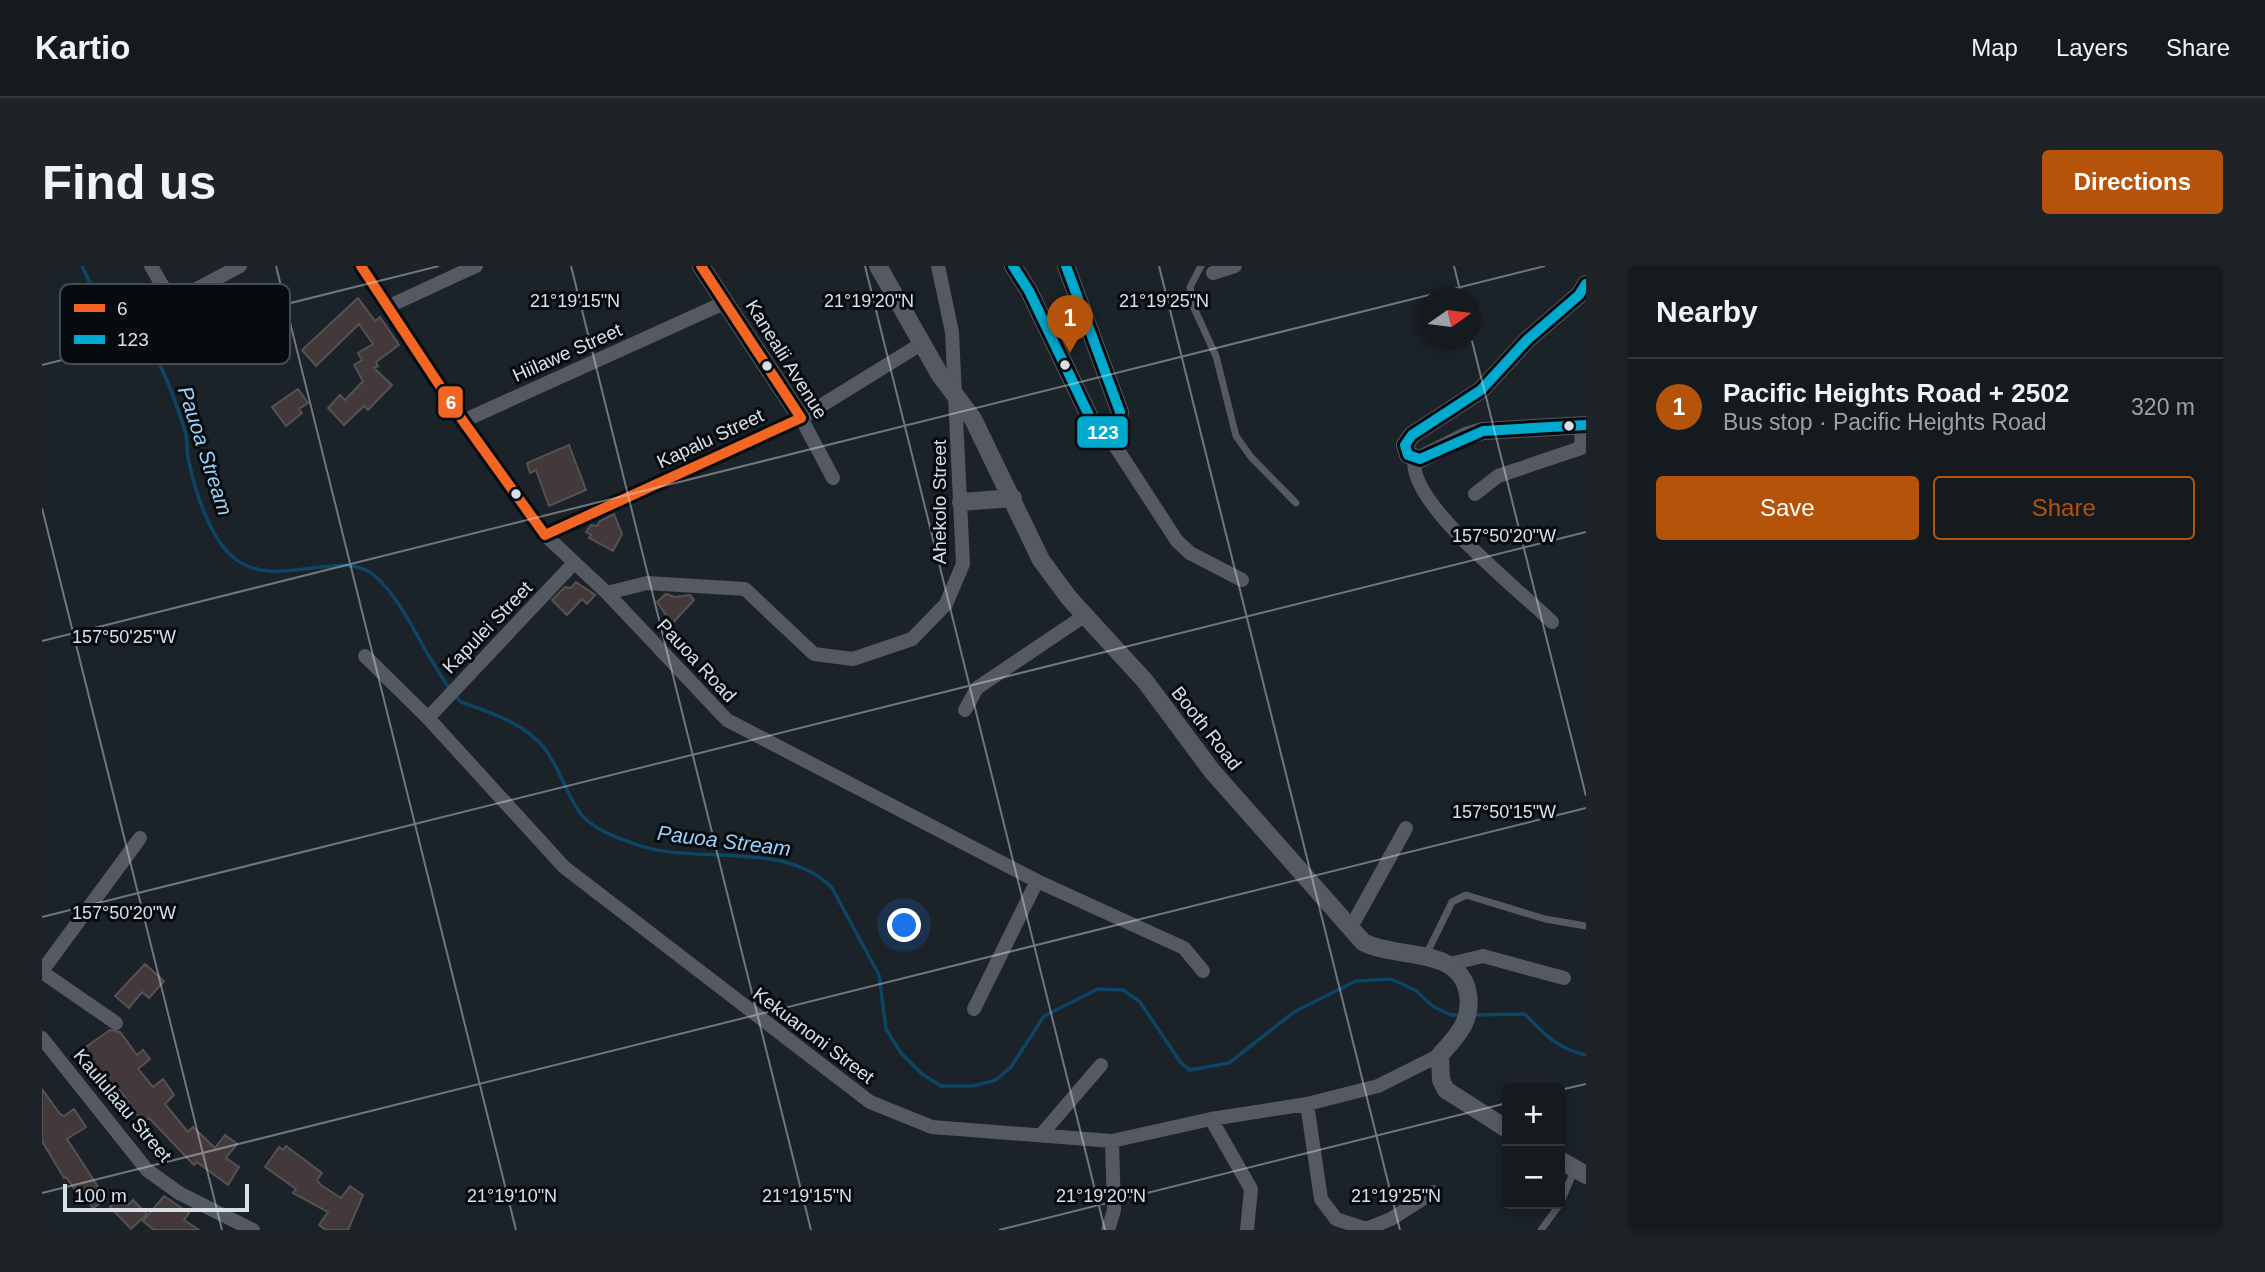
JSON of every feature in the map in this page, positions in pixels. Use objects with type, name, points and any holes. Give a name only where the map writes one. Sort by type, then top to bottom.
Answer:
[{"type":"street","points":[[151,266],[162,284]]},
{"type":"street","points":[[206,284],[240,266]]},
{"type":"street","name":"Pauoa Road","points":[[362,266],[463,421],[545,535],[607,593],[727,720],[1037,881],[1184,948],[1203,971]]},
{"type":"street","points":[[387,306],[476,266]]},
{"type":"street","name":"Kanealii Avenue","points":[[701,266],[801,418],[833,478]]},
{"type":"street","name":"Booth Road","points":[[878,266],[921,344],[973,419],[1013,498],[1021,524],[1041,560],[1084,616],[1124,656],[1212,771],[1350,929],[1374,948],[1450,964]]},
{"type":"street","name":"Ahekolo Street","points":[[607,593],[647,583],[745,589],[814,654],[853,659],[912,639],[946,604],[963,564],[952,332],[938,266]]},
{"type":"street","points":[[1013,266],[1029,291],[1096,428],[1100,433],[1108,435],[1177,541],[1190,553],[1242,580]]},
{"type":"street","points":[[1066,266],[1120,412],[1118,429],[1108,435]]},
{"type":"street","points":[[1207,269],[1234,266]]},
{"type":"street","points":[[1415,459],[1408,454],[1405,445],[1412,435],[1481,390],[1527,340],[1579,295],[1586,284]]},
{"type":"street","name":"Hiilawe Street","points":[[463,421],[726,302]]},
{"type":"street","name":"Kapalu Street","points":[[545,535],[801,418],[921,344]]},
{"type":"street","points":[[1415,459],[1483,432],[1584,425],[1581,448],[1498,476],[1475,494]]},
{"type":"street","points":[[1415,459],[1413,468],[1420,485],[1447,524],[1552,622]]},
{"type":"street","points":[[961,502],[1013,498]]},
{"type":"street","name":"Kapulei Street","points":[[428,718],[574,563]]},
{"type":"street","points":[[965,710],[977,688],[1084,616]]},
{"type":"street","name":"Kekuanoni Street","points":[[365,656],[428,718],[564,867],[870,1102],[932,1127],[1112,1141],[1212,1119],[1307,1104],[1377,1086],[1440,1055]]},
{"type":"street","points":[[1350,929],[1406,828]]},
{"type":"street","points":[[116,1023],[42,972],[140,838]]},
{"type":"street","points":[[974,1009],[1037,881]]},
{"type":"street","points":[[1502,1126],[1446,1090],[1441,1080],[1440,1055],[1469,1019],[1468,995],[1462,977],[1450,964],[1483,956],[1563,978]]},
{"type":"street","name":"Kaululaau Street","points":[[42,1038],[147,1170],[179,1193],[253,1230]]},
{"type":"street","points":[[1041,1135],[1101,1065]]},
{"type":"street","points":[[1307,1104],[1321,1199],[1336,1219],[1366,1229],[1391,1219],[1433,1192]]},
{"type":"street","points":[[1212,1119],[1251,1189],[1247,1230]]},
{"type":"street","points":[[1108,1230],[1114,1210],[1112,1141]]},
{"type":"lane","points":[[1207,269],[1190,287],[1194,308],[1216,356],[1236,436],[1259,466],[1296,503]]},
{"type":"lane","points":[[1425,957],[1452,902],[1466,895],[1545,919],[1586,926]]},
{"type":"lane","points":[[1565,1191],[1574,1168]]},
{"type":"lane","points":[[1541,1230],[1556,1209]]},
{"type":"building","points":[[358,298],[375,321],[380,317],[399,345],[376,362],[378,366],[374,368],[392,385],[368,410],[364,406],[344,425],[328,408],[340,395],[345,400],[363,381],[354,365],[362,360],[358,353],[373,344],[359,324],[316,366],[302,350]]},
{"type":"building","points":[[298,389],[308,403],[299,409],[302,413],[286,426],[272,407]]},
{"type":"building","points":[[569,445],[586,490],[549,506],[536,470],[530,473],[527,463]]},
{"type":"building","points":[[614,514],[622,534],[613,551],[589,538],[591,535],[586,532],[591,525],[597,526],[600,521]]},
{"type":"building","points":[[576,582],[595,595],[587,604],[582,599],[567,615],[552,600],[565,587],[571,588]]},
{"type":"building","points":[[666,594],[675,597],[690,595],[694,600],[672,624],[657,602]]},
{"type":"building","points":[[145,964],[164,981],[149,998],[142,992],[129,1008],[115,996]]},
{"type":"building","points":[[110,1030],[120,1032],[137,1055],[143,1050],[150,1059],[138,1069],[153,1087],[163,1079],[174,1095],[165,1104],[188,1132],[193,1127],[215,1148],[225,1135],[237,1144],[226,1158],[239,1167],[228,1185],[197,1162],[194,1165],[149,1118],[143,1123],[122,1093],[100,1073],[83,1049]]},
{"type":"building","points":[[42,1089],[60,1114],[64,1116],[74,1109],[86,1127],[67,1139],[106,1199],[93,1208],[84,1195],[80,1197],[66,1177],[64,1178],[42,1141]]},
{"type":"building","points":[[286,1146],[322,1173],[317,1180],[341,1198],[350,1186],[363,1195],[348,1230],[326,1230],[319,1225],[328,1212],[293,1193],[296,1189],[265,1167],[279,1147],[283,1150]]},
{"type":"building","points":[[164,1196],[189,1213],[184,1220],[199,1230],[154,1230],[143,1221]]},
{"type":"building","points":[[120,1197],[128,1205],[133,1200],[147,1214],[131,1229],[110,1207]]},
{"type":"waterway","name":"Pauoa Stream","points":[[82,266],[92,284]]},
{"type":"waterway","name":"Pauoa Stream","points":[[159,364],[185,431],[188,458],[199,500],[225,549],[249,567],[268,571],[344,565],[361,568],[375,576],[396,600],[451,690]]},
{"type":"waterway","name":"Pauoa Stream","points":[[456,696],[461,702],[518,726],[537,740],[550,756],[581,814],[605,832],[656,850],[763,858],[789,863],[812,873],[832,888],[879,975],[886,1029],[901,1053],[922,1074],[941,1086],[973,1086],[996,1080],[1011,1067],[1044,1016],[1098,989],[1123,990],[1140,1002],[1181,1063],[1190,1070],[1229,1063],[1294,1012],[1356,981],[1391,979],[1415,990],[1434,1007],[1451,1015],[1463,1015]]},
{"type":"waterway","name":"Pauoa Stream","points":[[1474,1015],[1525,1014],[1559,1045],[1586,1055]]},
{"type":"transit line","name":"6","points":[[361,266],[463,421],[545,535]]},
{"type":"transit line","name":"6","points":[[701,266],[801,418]]},
{"type":"transit line","name":"123","points":[[1013,266],[1029,291],[1095,428],[1108,435],[1118,429],[1120,412],[1066,266]]},
{"type":"transit line","name":"123","points":[[1586,284],[1579,295],[1527,340],[1481,390],[1412,435],[1405,445],[1408,455],[1420,459],[1483,431],[1586,425]]},
{"type":"transit line","name":"6","points":[[545,535],[801,418]]},
{"type":"place","name":"Pacific Heights Road + 2502","points":[[1070,353]]}]
